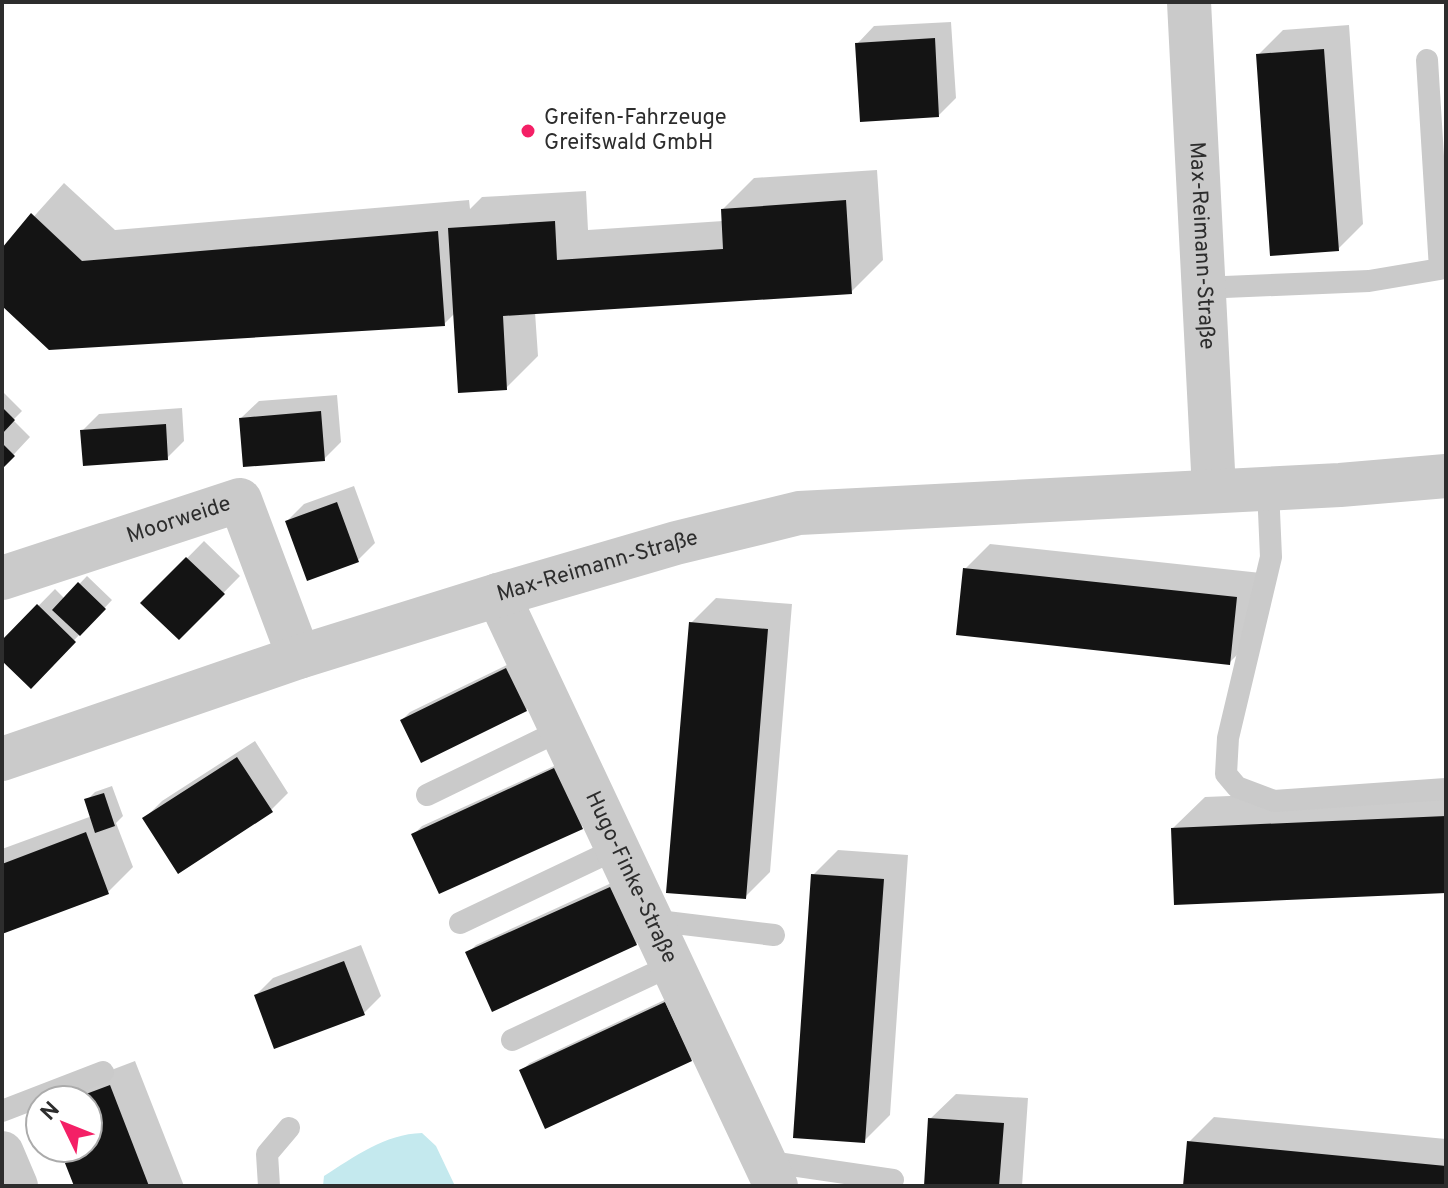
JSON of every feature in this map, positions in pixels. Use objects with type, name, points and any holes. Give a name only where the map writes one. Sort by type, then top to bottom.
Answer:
[{"type":"street","name":"Max-Reimann-Straße","points":[[1189,2],[1201,288],[1214,490]]},
{"type":"street","name":"Max-Reimann-Straße","points":[[2,759],[299,657],[498,595],[676,543],[799,513],[1268,489],[1446,476]]},
{"type":"street","name":"Moorweide","points":[[2,578],[240,500],[299,657]]},
{"type":"street","name":"Hugo-Finke-Straße","points":[[498,595],[670,966],[758,1178]]},
{"type":"street","points":[[2,1153],[16,1186]]},
{"type":"lane","points":[[1201,288],[1369,281],[1440,269],[1427,60]]},
{"type":"lane","points":[[1268,489],[1271,557],[1228,738],[1226,774],[1237,787],[1274,801],[1446,789]]},
{"type":"lane","points":[[427,795],[559,731]]},
{"type":"lane","points":[[460,923],[616,849]]},
{"type":"lane","points":[[648,920],[774,935]]},
{"type":"lane","points":[[512,1040],[670,966]]},
{"type":"lane","points":[[2,1111],[103,1072]]},
{"type":"lane","points":[[269,1186],[267,1154],[289,1128]]},
{"type":"lane","points":[[758,1178],[893,1180]]},
{"type":"water","points":[[422,1133],[436,1146],[455,1186],[323,1186],[324,1176],[370,1148],[395,1137]]},
{"type":"building","points":[[935,38],[939,117],[860,122],[855,43]]},
{"type":"building","points":[[1324,49],[1339,251],[1270,256],[1256,54]]},
{"type":"building","points":[[846,200],[852,294],[503,316],[507,390],[458,393],[448,228],[555,221],[557,260],[723,249],[721,209]]},
{"type":"building","points":[[31,213],[82,261],[438,231],[445,326],[49,350],[2,306],[2,248]]},
{"type":"building","points":[[2,407],[15,420],[2,434]]},
{"type":"building","points":[[321,411],[325,461],[243,467],[239,418]]},
{"type":"building","points":[[166,424],[168,460],[83,466],[80,430]]},
{"type":"building","points":[[2,443],[15,456],[2,469]]},
{"type":"building","points":[[337,502],[359,562],[307,581],[285,521]]},
{"type":"building","points":[[186,557],[225,594],[179,640],[140,603]]},
{"type":"building","points":[[963,568],[1237,597],[1230,665],[956,635]]},
{"type":"building","points":[[78,582],[106,609],[80,636],[52,610]]},
{"type":"building","points":[[37,604],[76,642],[31,689],[2,661],[2,640]]},
{"type":"building","points":[[689,622],[768,629],[746,899],[666,893]]},
{"type":"building","points":[[506,668],[527,711],[421,763],[400,720]]},
{"type":"building","points":[[237,757],[273,812],[178,874],[142,818]]},
{"type":"building","points":[[554,768],[583,829],[439,894],[411,834]]},
{"type":"building","points":[[104,793],[115,826],[95,833],[84,799]]},
{"type":"building","points":[[1446,816],[1446,893],[1174,905],[1171,828]]},
{"type":"building","points":[[86,832],[109,894],[2,934],[2,864]]},
{"type":"building","points":[[811,874],[884,879],[865,1143],[793,1138]]},
{"type":"building","points":[[610,887],[637,945],[492,1012],[465,952]]},
{"type":"building","points":[[344,961],[365,1015],[274,1049],[254,995]]},
{"type":"building","points":[[665,1002],[692,1061],[545,1129],[519,1070]]},
{"type":"building","points":[[110,1085],[149,1186],[74,1186],[65,1164],[104,1164],[104,1087]]},
{"type":"building","points":[[928,1118],[1004,1123],[999,1186],[924,1186]]},
{"type":"building","points":[[1187,1141],[1446,1166],[1446,1186],[1183,1186]]},
{"type":"place","name":"Greifen-Fahrzeuge Greifswald GmbH","points":[[528,131]]}]
